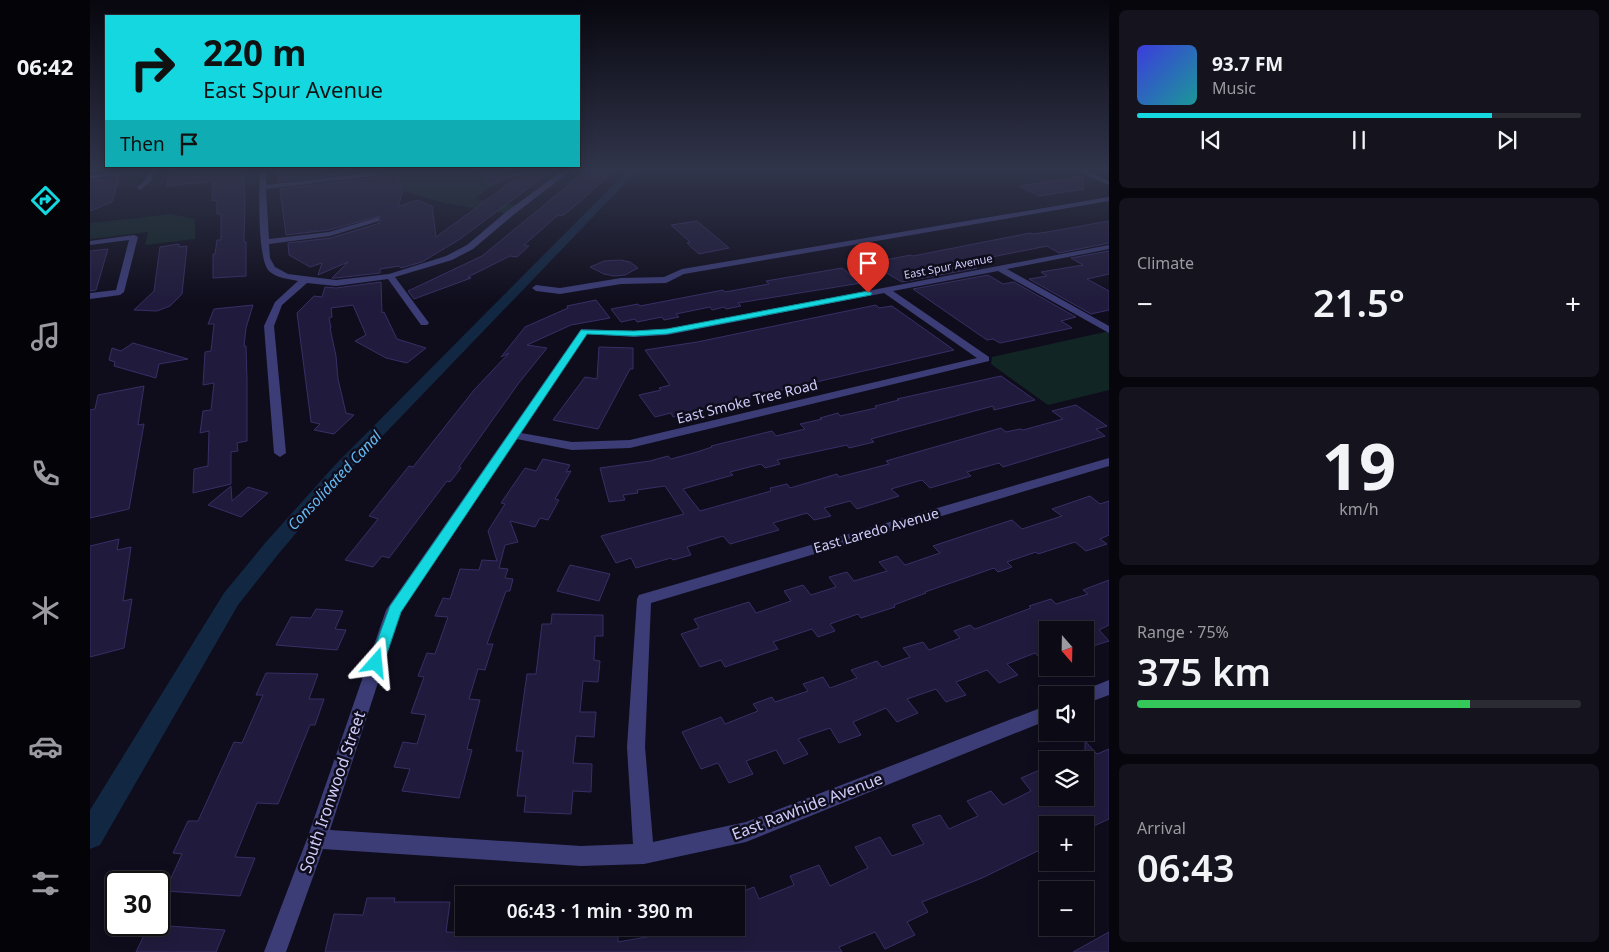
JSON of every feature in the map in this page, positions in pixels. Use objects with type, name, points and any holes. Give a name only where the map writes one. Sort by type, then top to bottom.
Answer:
[{"type":"street","points":[[264,213],[266,258],[272,269],[285,276],[336,283],[390,276],[430,265],[470,248],[510,213]]},
{"type":"street","points":[[536,288],[560,291],[621,281],[666,280],[692,271],[1025,213]]},
{"type":"street","points":[[266,242],[330,234],[376,219]]},
{"type":"street","points":[[90,243],[134,237],[120,292],[90,296]]},
{"type":"street","name":"East Spur Avenue","points":[[584,332],[634,334],[667,332],[1109,247]]},
{"type":"street","points":[[999,268],[1109,330]]},
{"type":"street","points":[[390,276],[424,323]]},
{"type":"street","points":[[280,453],[269,326],[278,304],[305,280]]},
{"type":"street","name":"East Smoke Tree Road","points":[[514,435],[572,446],[630,444],[985,359],[886,290]]},
{"type":"street","name":"South Ironwood Street","points":[[275,952],[317,840],[394,610],[584,332]]},
{"type":"street","name":"East Laredo Avenue","points":[[644,854],[636,747],[644,599],[1109,462]]},
{"type":"street","points":[[1094,693],[1109,687]]},
{"type":"street","name":"East Rawhide Avenue","points":[[317,840],[581,856],[644,854],[746,832],[1039,716]]},
{"type":"green space","points":[[171,214],[195,219],[195,239],[145,245],[148,232],[90,239],[90,223]]},
{"type":"green space","points":[[1109,332],[1109,390],[1048,405],[991,364],[992,357]]},
{"type":"building","points":[[245,213],[246,276],[213,278],[213,254],[215,254],[217,240],[221,240],[221,214],[217,214]]},
{"type":"building","points":[[283,213],[433,213],[436,237],[468,213],[494,213],[460,239],[422,262],[401,268],[399,266],[380,269],[380,273],[336,278],[332,278],[348,262],[318,275],[322,263],[310,267],[289,255],[288,243],[331,238],[380,223],[380,216],[329,230],[286,235]]},
{"type":"building","points":[[534,213],[565,213],[562,216],[558,215],[524,245],[529,246],[517,257],[510,256],[468,277],[471,278],[414,299],[408,291],[482,256]]},
{"type":"building","points":[[697,221],[729,248],[699,254],[687,243],[690,242],[671,225]]},
{"type":"building","points":[[1109,221],[1109,243],[1059,253],[1047,246],[967,262],[977,268],[902,282],[869,263],[1030,233],[1047,232]]},
{"type":"building","points":[[179,244],[179,247],[187,246],[182,294],[170,306],[157,311],[134,310],[154,291],[160,247]]},
{"type":"building","points":[[108,249],[96,290],[90,291],[90,251]]},
{"type":"building","points":[[1109,251],[1109,274],[1087,279],[1109,291],[1109,310],[1091,314],[1029,279],[1047,276],[1041,272],[1083,265],[1071,258]]},
{"type":"building","points":[[620,260],[630,262],[638,268],[625,275],[614,276],[604,274],[590,267],[604,261]]},
{"type":"building","points":[[842,268],[861,283],[738,303],[741,306],[726,309],[724,307],[712,310],[710,307],[676,314],[679,317],[664,320],[662,317],[637,322],[635,319],[621,322],[611,309],[638,304],[640,306],[723,290],[725,292],[769,284],[766,281]]},
{"type":"building","points":[[988,275],[1003,284],[1014,282],[1076,317],[1061,321],[1072,328],[1000,343],[993,339],[987,340],[913,289]]},
{"type":"building","points":[[381,282],[382,313],[384,312],[397,339],[426,348],[407,363],[386,358],[355,341],[366,335],[353,305],[331,308],[332,317],[329,318],[338,379],[346,413],[354,415],[334,434],[314,430],[320,424],[311,422],[297,313],[314,296],[322,297],[325,287],[336,288]]},
{"type":"building","points":[[596,300],[610,318],[571,325],[527,345],[547,348],[518,384],[459,467],[461,468],[450,482],[447,481],[389,558],[382,556],[373,567],[345,560],[378,519],[369,516],[409,466],[413,467],[474,390],[509,353],[501,357],[525,327],[568,308],[567,306]]},
{"type":"building","points":[[253,305],[246,328],[244,346],[246,346],[247,441],[237,443],[238,451],[231,452],[231,484],[193,493],[194,469],[208,466],[209,431],[200,433],[203,411],[211,410],[214,383],[203,385],[205,352],[211,351],[214,324],[208,324],[214,309]]},
{"type":"building","points":[[876,305],[879,308],[892,306],[954,350],[673,417],[671,413],[655,417],[639,395],[661,390],[659,388],[670,385],[645,350],[697,342]]},
{"type":"building","points":[[133,343],[188,359],[159,364],[156,378],[114,366],[115,362],[109,360],[112,348],[121,351]]},
{"type":"building","points":[[599,347],[633,348],[633,369],[630,369],[598,429],[553,420],[585,377],[597,379]]},
{"type":"building","points":[[1001,376],[1035,400],[994,410],[993,406],[871,439],[874,442],[849,448],[847,445],[777,460],[780,464],[765,468],[761,464],[730,472],[733,475],[683,489],[700,511],[771,491],[770,488],[787,484],[790,488],[837,474],[839,477],[889,464],[886,461],[1001,428],[1006,432],[1023,430],[1063,419],[1052,411],[1076,405],[1107,426],[1096,429],[1105,436],[1003,467],[999,463],[967,472],[971,476],[930,488],[922,480],[891,489],[899,496],[857,509],[850,501],[824,508],[831,516],[814,520],[807,513],[773,523],[779,530],[730,544],[723,536],[687,547],[691,555],[673,560],[671,558],[636,568],[631,558],[616,563],[601,536],[684,514],[665,486],[637,490],[638,493],[623,495],[625,500],[609,502],[600,468],[650,461],[668,456],[671,459],[711,446],[772,431],[776,436],[805,429],[800,424],[838,413],[840,416],[876,408],[875,406],[899,400],[897,399]]},
{"type":"building","points":[[144,386],[138,425],[144,424],[129,509],[90,518],[90,410],[95,409],[98,395]]},
{"type":"building","points":[[543,459],[570,465],[566,472],[571,471],[555,499],[559,500],[548,520],[540,518],[535,527],[510,521],[518,542],[505,545],[499,568],[508,569],[505,578],[513,579],[510,591],[506,591],[487,644],[493,644],[485,670],[478,669],[469,699],[480,700],[467,749],[472,750],[459,798],[402,791],[410,769],[394,767],[403,742],[417,744],[426,715],[411,713],[424,677],[418,676],[427,653],[435,654],[448,617],[435,616],[443,598],[450,599],[460,569],[479,570],[482,560],[497,561],[488,531],[505,504],[501,503],[525,468],[536,471]]},
{"type":"building","points":[[231,486],[232,501],[248,487],[268,493],[241,517],[208,505]]},
{"type":"building","points":[[1090,496],[1100,504],[1109,501],[1109,535],[1100,539],[1107,544],[1086,551],[1075,542],[1038,554],[1036,552],[1007,562],[1012,567],[998,572],[994,568],[925,592],[894,605],[895,607],[861,618],[858,614],[830,624],[835,631],[818,637],[812,629],[773,642],[778,649],[725,667],[721,660],[700,667],[681,634],[699,628],[694,619],[749,602],[756,613],[791,601],[784,591],[803,585],[811,595],[836,587],[829,577],[847,572],[854,581],[887,571],[879,562],[897,556],[905,565],[940,553],[933,546],[1012,520],[1022,529],[1062,516],[1052,509]]},
{"type":"building","points":[[119,539],[117,550],[131,547],[123,601],[132,599],[124,648],[90,657],[90,546]]},
{"type":"building","points":[[570,565],[610,574],[599,601],[557,591]]},
{"type":"building","points":[[1109,580],[1109,625],[1099,630],[1109,641],[1094,646],[1094,621],[1039,621],[1039,657],[1035,653],[1007,664],[1018,675],[999,683],[987,670],[956,682],[966,695],[946,702],[936,689],[907,699],[918,713],[897,722],[886,708],[853,722],[861,735],[839,743],[830,728],[798,739],[808,754],[784,764],[776,750],[746,761],[753,774],[729,783],[718,763],[701,769],[682,732],[721,717],[725,724],[758,711],[753,704],[772,697],[775,702],[808,691],[803,684],[823,677],[830,688],[857,678],[851,670],[877,661],[882,667],[910,657],[903,648],[923,642],[929,650],[960,638],[954,631],[970,625],[975,629],[1031,608],[1029,606],[1051,599],[1056,604],[1088,594],[1083,590]]},
{"type":"building","points":[[316,609],[343,611],[335,629],[346,630],[337,650],[276,645],[291,617],[311,618]]},
{"type":"building","points":[[552,614],[603,615],[603,636],[595,636],[594,660],[600,661],[598,682],[583,681],[580,712],[596,712],[594,737],[576,736],[573,763],[592,764],[591,792],[573,791],[571,814],[524,812],[526,796],[517,796],[523,751],[516,751],[527,674],[536,674],[542,624],[551,624]]},
{"type":"building","points":[[266,673],[318,674],[309,699],[324,699],[315,725],[310,725],[278,804],[257,803],[235,857],[255,858],[240,896],[170,891],[170,880],[182,854],[173,853],[188,821],[198,821],[234,742],[242,743],[263,695],[256,695]]},
{"type":"building","points":[[1085,741],[1097,754],[1109,749],[1109,819],[1094,826],[1094,816],[1039,816],[1039,850],[982,878],[922,902],[928,912],[907,922],[915,935],[885,949],[875,932],[839,947],[842,952],[325,952],[334,914],[363,915],[367,898],[395,898],[394,902],[450,902],[446,932],[455,932],[455,936],[618,936],[618,942],[652,936],[745,936],[745,890],[754,887],[759,899],[794,885],[790,876],[819,865],[830,886],[868,868],[855,847],[880,837],[892,856],[924,844],[912,825],[940,815],[949,829],[978,816],[967,801],[991,791],[1003,805],[1031,791],[1021,778],[1039,770],[1039,806],[1094,806],[1094,751],[1085,751]]},
{"type":"building","points":[[170,926],[225,930],[216,952],[136,952],[144,936],[170,936]]},
{"type":"building","points":[[1109,932],[1109,952],[1073,952]]},
{"type":"waterway","name":"Consolidated Canal","points":[[90,835],[231,599],[273,547],[341,469],[591,213]]},
{"type":"route","points":[[376,663],[394,610],[584,332],[634,334],[667,332],[868,293]]}]
